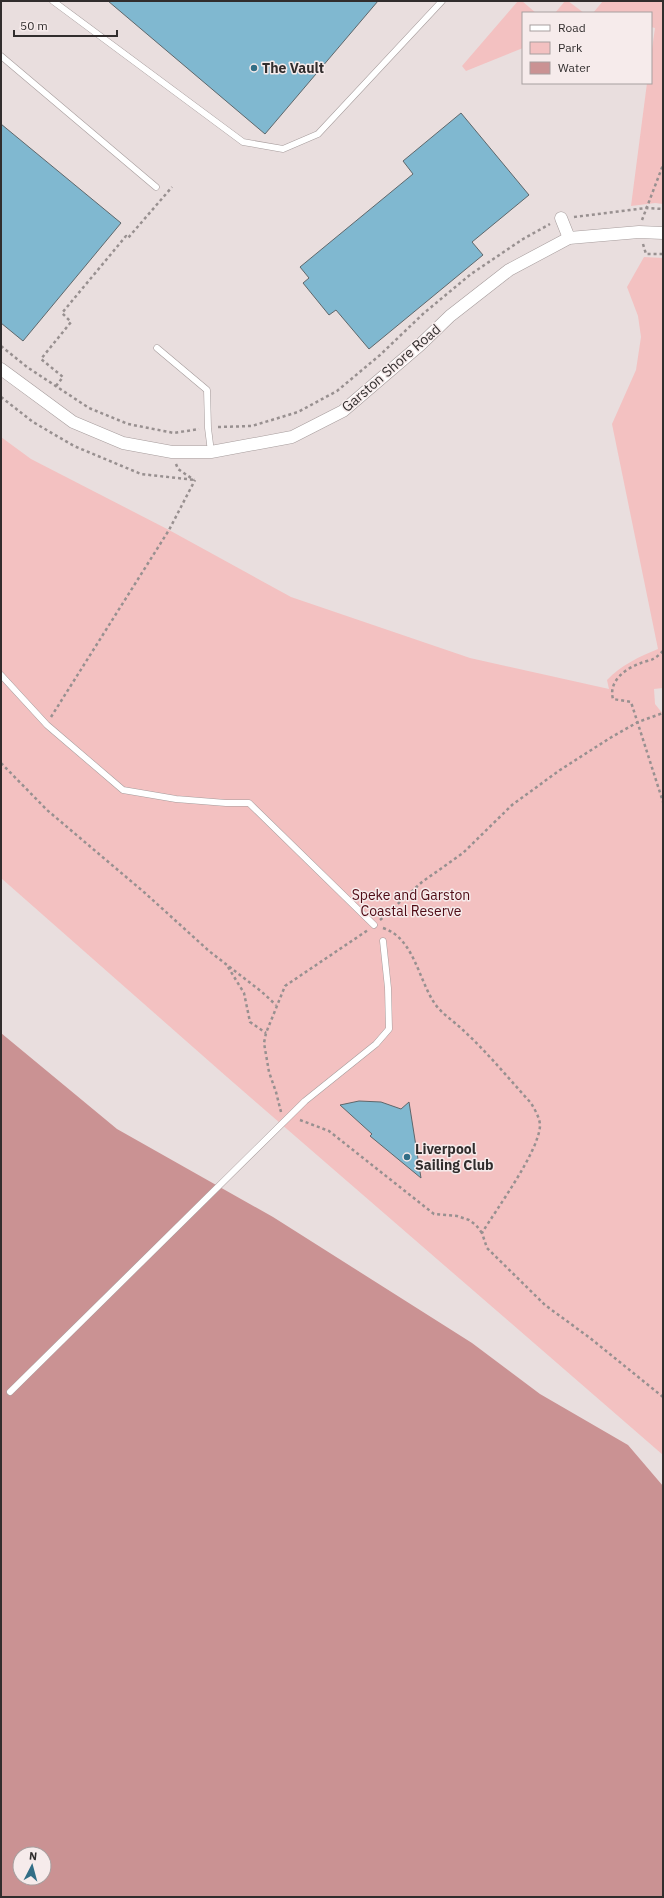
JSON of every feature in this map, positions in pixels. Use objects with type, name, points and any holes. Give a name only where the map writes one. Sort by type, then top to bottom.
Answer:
[{"type":"street","points":[[561,218],[569,238]]},
{"type":"street","name":"Garston Shore Road","points":[[1,369],[73,422],[123,443],[172,452],[212,452],[292,437],[343,411],[420,345],[450,316],[509,270],[569,238],[639,232],[663,232]]},
{"type":"lane","points":[[53,1],[243,142],[283,148],[318,134],[442,1]]},
{"type":"lane","points":[[1,56],[156,187]]},
{"type":"lane","points":[[157,348],[207,390],[208,428],[212,452]]},
{"type":"lane","points":[[1,676],[47,725],[123,790],[176,799],[226,804],[249,802],[374,925]]},
{"type":"lane","points":[[10,1392],[292,1116],[305,1101],[376,1044],[389,1029],[388,988],[383,941]]},
{"type":"path","points":[[663,165],[646,208],[639,232],[646,254],[663,254]]},
{"type":"path","points":[[56,386],[63,377],[41,359],[71,322],[62,313],[126,236],[128,238],[172,187]]},
{"type":"path","points":[[1,346],[27,366],[89,408],[128,424],[174,433],[208,428],[252,426],[298,412],[337,391],[380,355],[424,313],[471,274],[523,239],[561,218],[646,208],[663,209]]},
{"type":"path","points":[[1,396],[33,422],[74,446],[141,474],[195,480],[169,530],[47,725]]},
{"type":"path","points":[[663,651],[652,660],[642,662],[624,672],[617,678],[612,689],[613,699],[632,702],[663,802]]},
{"type":"path","points":[[663,713],[638,722],[560,770],[512,805],[463,853],[422,882],[358,938],[285,986],[266,1032],[264,1043],[268,1072],[276,1092],[282,1114],[292,1116],[329,1132],[434,1214],[457,1216],[469,1220],[476,1225],[482,1233],[487,1248],[545,1305],[590,1338],[663,1397]]},
{"type":"path","points":[[1,764],[47,810],[145,893],[177,923],[276,1005]]},
{"type":"path","points":[[374,925],[395,933],[403,940],[427,990],[442,1013],[464,1031],[532,1103],[538,1116],[540,1125],[531,1154],[482,1233]]},
{"type":"path","points":[[226,964],[244,993],[250,1022],[266,1032]]},
{"type":"green space","points":[[518,1],[522,1],[535,12],[522,12],[522,48],[466,71],[462,66]]},
{"type":"green space","points":[[565,1],[568,1],[583,12],[556,12]]},
{"type":"green space","points":[[603,1],[663,1],[663,204],[655,203],[631,206],[647,84],[652,84],[652,49],[655,28],[652,27],[652,12],[594,12]]},
{"type":"green space","name":"Speke and Garston Coastal Reserve","points":[[644,257],[663,258],[663,688],[654,689],[655,704],[663,714],[663,1455],[227,1077],[1,878],[1,437],[31,459],[169,530],[291,597],[470,658],[609,689],[607,680],[618,670],[637,658],[658,649],[612,424],[636,370],[641,337],[638,316],[627,287]]},
{"type":"water","points":[[1,1033],[117,1129],[273,1217],[472,1343],[540,1394],[628,1445],[663,1486],[663,1897],[1,1897]]},
{"type":"building","name":"The Vault","points":[[108,1],[378,1],[265,134]]},
{"type":"building","points":[[461,113],[529,195],[472,242],[483,255],[369,349],[336,310],[329,315],[303,283],[309,278],[300,267],[413,174],[403,161]]},
{"type":"building","points":[[1,124],[121,223],[23,341],[1,323]]},
{"type":"building","name":"Liverpool Sailing Club","points":[[359,1101],[381,1102],[401,1109],[409,1102],[421,1178],[370,1136],[372,1134],[340,1105]]},
{"type":"place","name":"The Vault","points":[[254,68]]},
{"type":"place","name":"Liverpool Sailing Club","points":[[407,1157]]}]
